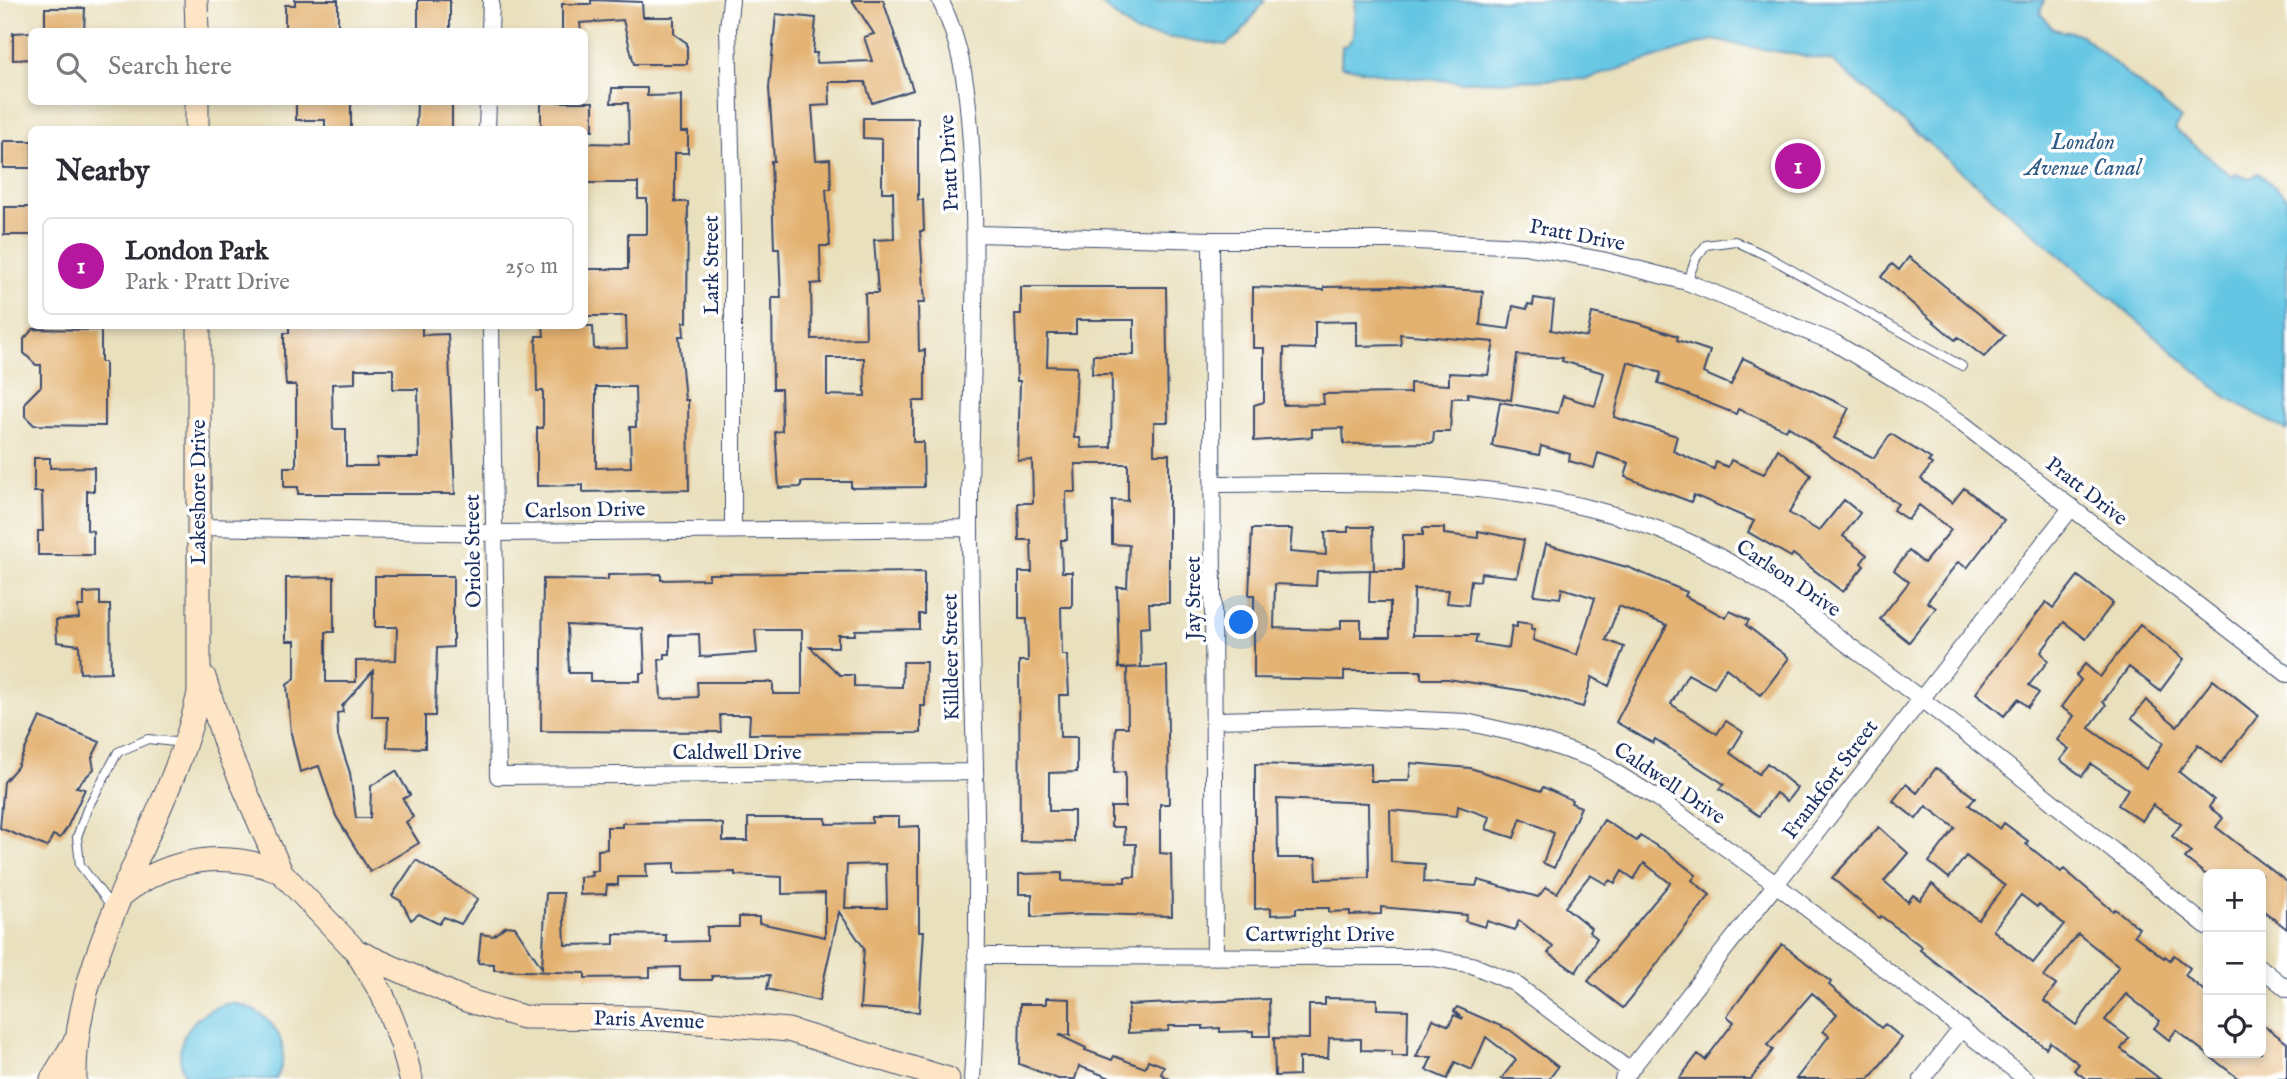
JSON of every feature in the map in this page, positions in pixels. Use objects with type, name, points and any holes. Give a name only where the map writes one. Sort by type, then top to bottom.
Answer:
[{"type":"street","points":[[197,0],[197,28]]},
{"type":"street","points":[[490,28],[491,0]]},
{"type":"street","name":"Lark Street","points":[[732,0],[729,28],[733,229],[733,530]]},
{"type":"street","name":"Pratt Drive","points":[[940,0],[958,50],[970,113],[975,234],[1211,240],[1393,240],[1524,246],[1602,260],[1687,282],[1835,343],[1963,424],[2287,674]]},
{"type":"street","points":[[197,105],[197,126]]},
{"type":"street","points":[[487,126],[488,105]]},
{"type":"street","name":"Killdeer Street","points":[[972,1079],[976,956],[970,528],[975,234]]},
{"type":"street","name":"Jay Street","points":[[1211,240],[1214,957]]},
{"type":"street","name":"Lakeshore Drive","points":[[75,1079],[74,1043],[89,979],[160,812],[185,743],[199,693],[199,329]]},
{"type":"street","name":"Oriole Street","points":[[491,329],[498,776]]},
{"type":"street","name":"Carlson Drive","points":[[1214,484],[1398,482],[1530,495],[1593,509],[1660,531],[1755,577],[1920,698],[2203,923]]},
{"type":"street","name":"Frankfort Street","points":[[1627,1075],[2072,507]]},
{"type":"street","name":"Carlson Drive","points":[[200,527],[495,533],[970,528]]},
{"type":"street","name":"Lakeshore Drive","points":[[200,659],[211,705],[226,746],[281,872],[356,951],[387,1006],[402,1044],[411,1079]]},
{"type":"street","name":"Caldwell Drive","points":[[1215,720],[1421,719],[1466,722],[1523,735],[1593,759],[1657,797],[1777,885],[2026,1079]]},
{"type":"street","name":"Caldwell Drive","points":[[498,776],[975,772]]},
{"type":"street","name":"Lakeshore Drive","points":[[119,904],[154,874],[208,859],[247,860],[281,872]]},
{"type":"street","name":"Paris Avenue","points":[[356,951],[466,1000],[523,1017],[651,1017],[788,1030],[948,1079]]},
{"type":"street","name":"Cartwright Drive","points":[[976,956],[1428,957],[1472,965],[1514,983],[1547,1005],[1627,1075]]},
{"type":"street","points":[[2266,972],[2287,989]]},
{"type":"street","points":[[1922,1079],[1962,1028]]},
{"type":"street","points":[[52,1079],[74,1043]]},
{"type":"lane","points":[[1687,282],[1696,258],[1706,245],[1735,241],[1829,288],[1962,366]]},
{"type":"lane","points":[[119,904],[80,865],[77,837],[88,809],[118,752],[148,738],[185,743]]},
{"type":"water","points":[[1096,0],[1265,0],[1240,34],[1226,45],[1136,33]]},
{"type":"water","name":"London Avenue Canal","points":[[1355,0],[2044,0],[2040,13],[2053,29],[2081,35],[2181,119],[2175,129],[2233,177],[2235,174],[2250,179],[2258,173],[2287,197],[2287,431],[2225,396],[1832,61],[1712,40],[1587,79],[1463,82],[1391,76],[1341,66],[1342,46],[1347,45],[1353,37]]},
{"type":"water","points":[[232,1003],[257,1012],[275,1029],[283,1052],[276,1079],[187,1079],[181,1065],[180,1052],[188,1029],[196,1019],[207,1012]]},
{"type":"building","points":[[295,0],[338,0],[338,28],[285,28],[285,5],[295,5]]},
{"type":"building","points":[[418,0],[450,0],[450,28],[418,28]]},
{"type":"building","points":[[591,0],[642,2],[643,17],[674,17],[674,34],[687,43],[687,64],[634,64],[623,20],[580,23],[581,28],[562,28],[562,4],[591,4]]},
{"type":"building","points":[[852,0],[883,0],[913,90],[872,103],[865,82],[829,82],[830,105],[812,106],[816,160],[830,159],[831,189],[826,189],[830,246],[820,246],[821,283],[811,284],[812,339],[866,338],[865,293],[878,293],[874,240],[894,239],[893,192],[882,192],[882,139],[863,138],[863,118],[918,118],[918,200],[923,200],[924,231],[920,231],[925,303],[918,303],[919,351],[925,350],[925,401],[913,401],[913,442],[923,442],[924,487],[851,488],[851,482],[801,482],[801,487],[779,488],[775,432],[782,431],[781,389],[773,389],[772,298],[781,298],[779,248],[774,248],[771,161],[774,161],[769,88],[776,14],[816,18],[813,53],[817,53],[816,63],[872,61],[864,37],[874,34]],"holes":[[[827,358],[864,358],[865,396],[827,395]]]},
{"type":"building","points":[[45,8],[85,8],[84,28],[45,28]]},
{"type":"building","points":[[28,32],[28,59],[13,60],[13,33]]},
{"type":"building","points":[[612,88],[647,88],[647,96],[681,95],[681,132],[688,132],[688,153],[675,153],[675,202],[688,202],[687,322],[683,322],[684,336],[679,336],[685,400],[688,400],[689,490],[583,492],[583,485],[537,486],[537,428],[543,428],[543,391],[537,391],[536,336],[544,336],[543,329],[588,329],[588,326],[593,326],[594,349],[627,348],[626,316],[588,316],[588,269],[628,269],[628,234],[647,234],[647,199],[638,199],[638,183],[588,183],[588,143],[629,144],[628,103],[611,103]],"holes":[[[596,387],[635,387],[636,427],[630,427],[631,467],[596,468]]]},
{"type":"building","points":[[588,102],[593,102],[593,130],[588,130],[588,126],[541,126],[541,105],[588,105]]},
{"type":"building","points":[[296,105],[351,105],[351,126],[325,126],[325,120],[296,120]]},
{"type":"building","points":[[417,105],[452,105],[452,126],[416,126]]},
{"type":"building","points":[[3,141],[28,141],[28,168],[3,168]]},
{"type":"building","points":[[4,207],[28,207],[28,235],[4,235]]},
{"type":"building","points":[[1909,257],[2005,335],[1984,357],[1958,337],[1955,340],[1881,277],[1892,264],[1899,270]]},
{"type":"building","points":[[1393,286],[1483,291],[1480,325],[1509,329],[1513,306],[1527,309],[1528,304],[1533,305],[1534,298],[1554,301],[1551,330],[1587,337],[1592,313],[1638,323],[1678,336],[1677,340],[1710,351],[1703,373],[1731,385],[1743,358],[1849,408],[1834,438],[1874,458],[1891,434],[1931,459],[1928,462],[1932,464],[1921,479],[1952,503],[1964,488],[2004,520],[1967,568],[1958,562],[1927,602],[1936,608],[1909,642],[1880,619],[1909,582],[1894,570],[1909,551],[1924,563],[1951,530],[1919,505],[1908,520],[1893,510],[1898,504],[1788,426],[1786,430],[1738,409],[1736,414],[1658,383],[1661,373],[1628,362],[1614,417],[1677,436],[1673,451],[1714,469],[1716,462],[1728,467],[1731,460],[1764,474],[1778,449],[1811,475],[1789,513],[1819,531],[1844,500],[1860,513],[1843,536],[1867,555],[1861,563],[1864,566],[1843,592],[1793,554],[1791,557],[1748,532],[1754,521],[1694,495],[1691,502],[1625,477],[1629,463],[1598,453],[1594,468],[1569,461],[1570,454],[1541,446],[1539,455],[1492,446],[1500,402],[1558,413],[1563,396],[1595,406],[1604,373],[1562,361],[1563,358],[1517,355],[1511,400],[1468,393],[1468,398],[1452,398],[1450,432],[1434,432],[1433,443],[1344,444],[1343,428],[1312,429],[1312,437],[1254,441],[1254,405],[1264,402],[1264,348],[1253,348],[1253,287],[1324,290],[1324,287]],"holes":[[[1357,321],[1357,346],[1401,345],[1400,334],[1494,342],[1488,375],[1449,373],[1449,385],[1410,383],[1410,393],[1323,394],[1324,404],[1283,405],[1284,348],[1315,349],[1315,322]]]},
{"type":"building","points":[[1021,287],[1166,287],[1168,422],[1154,422],[1154,454],[1169,454],[1169,603],[1149,603],[1150,627],[1140,628],[1141,667],[1119,668],[1117,587],[1127,587],[1129,545],[1112,544],[1112,500],[1128,501],[1128,464],[1075,464],[1076,492],[1066,492],[1067,540],[1061,540],[1062,572],[1072,572],[1072,607],[1061,607],[1062,655],[1067,655],[1069,695],[1059,695],[1060,737],[1077,737],[1077,772],[1049,773],[1049,811],[1074,811],[1074,842],[1020,841],[1019,661],[1028,661],[1027,619],[1019,619],[1019,572],[1032,572],[1031,540],[1019,540],[1018,503],[1033,503],[1032,460],[1018,461],[1020,381],[1017,381],[1015,314],[1021,314]],"holes":[[[1076,320],[1134,320],[1134,355],[1093,355],[1092,374],[1112,374],[1111,447],[1081,448],[1080,438],[1074,438],[1077,367],[1047,366],[1048,334],[1076,334]]]},
{"type":"building","points":[[33,329],[101,330],[101,362],[105,362],[105,426],[34,425],[25,416],[25,402],[41,386],[41,365],[36,365],[24,353],[24,339]]},
{"type":"building","points":[[289,329],[422,329],[422,335],[448,334],[455,494],[298,494],[298,487],[284,487],[284,467],[296,467],[296,385],[286,385],[284,333],[289,333]],"holes":[[[355,369],[393,369],[393,389],[418,389],[419,458],[377,458],[377,466],[346,466],[346,429],[333,429],[332,384],[355,383]]]},
{"type":"building","points":[[34,458],[50,458],[50,468],[94,467],[94,491],[87,491],[87,530],[93,531],[93,555],[38,555],[38,531],[43,531],[42,492],[34,492]]},
{"type":"building","points":[[1348,527],[1373,527],[1374,570],[1403,570],[1403,535],[1423,535],[1423,528],[1444,528],[1444,534],[1478,538],[1478,531],[1524,540],[1517,577],[1481,573],[1480,581],[1471,580],[1468,605],[1447,603],[1449,590],[1414,589],[1413,635],[1477,635],[1475,643],[1509,648],[1512,626],[1517,627],[1517,622],[1532,624],[1531,629],[1535,629],[1533,640],[1577,655],[1595,598],[1562,588],[1560,598],[1534,595],[1546,544],[1630,568],[1687,592],[1685,596],[1726,618],[1730,611],[1749,620],[1746,625],[1789,658],[1761,695],[1726,668],[1714,688],[1688,674],[1671,704],[1717,734],[1726,721],[1743,732],[1730,753],[1759,774],[1767,763],[1797,788],[1787,801],[1776,793],[1759,816],[1720,789],[1724,784],[1655,739],[1653,743],[1616,722],[1667,625],[1619,606],[1606,640],[1624,647],[1609,686],[1592,677],[1583,707],[1525,691],[1448,679],[1421,679],[1421,671],[1344,671],[1344,680],[1254,678],[1254,595],[1249,595],[1252,529],[1292,529],[1290,552],[1326,555],[1325,532],[1348,532]],"holes":[[[1370,570],[1369,602],[1390,602],[1390,637],[1361,637],[1361,620],[1341,620],[1341,628],[1329,630],[1274,628],[1275,584],[1316,586],[1317,571]]]},
{"type":"building","points":[[924,572],[924,614],[919,614],[919,629],[855,630],[855,635],[838,635],[838,647],[810,647],[840,675],[854,675],[854,686],[902,687],[903,662],[926,662],[921,733],[749,734],[750,715],[720,715],[721,732],[541,731],[543,579],[608,580],[608,575],[661,574],[661,580],[709,579],[709,574]],"holes":[[[567,625],[643,629],[645,673],[640,673],[640,681],[590,681],[590,673],[569,673]],[[755,630],[802,630],[802,694],[773,694],[773,682],[697,682],[698,697],[661,699],[659,660],[665,659],[665,654],[670,654],[670,635],[699,634],[700,657],[757,653]]]},
{"type":"building","points":[[375,576],[453,576],[453,647],[437,648],[435,716],[425,716],[425,748],[387,747],[388,717],[372,717],[373,671],[342,706],[343,712],[337,713],[338,736],[350,773],[356,818],[370,818],[371,786],[396,771],[410,795],[403,799],[413,817],[406,822],[419,843],[370,872],[336,816],[319,766],[300,772],[291,733],[287,685],[295,678],[295,641],[286,641],[286,578],[334,577],[334,632],[326,632],[326,682],[356,682],[356,661],[396,660],[397,627],[375,627]]},
{"type":"building","points":[[2078,576],[2113,603],[2086,639],[2064,622],[2041,652],[2048,661],[2029,685],[2039,693],[2028,707],[2018,699],[2004,716],[1976,693],[2046,602],[2053,608]]},
{"type":"building","points":[[100,592],[100,605],[110,605],[111,672],[80,673],[79,645],[57,642],[56,620],[79,618],[78,606],[84,606],[84,593]]},
{"type":"building","points":[[2140,625],[2184,659],[2160,691],[2129,667],[2103,702],[2106,705],[2089,728],[2146,769],[2163,743],[2132,718],[2146,700],[2177,726],[2213,680],[2258,716],[2221,763],[2198,744],[2179,772],[2214,800],[2209,807],[2223,818],[2216,827],[2287,882],[2287,929],[2266,913],[2266,869],[2203,869],[2203,872],[2185,858],[2191,852],[2172,836],[2181,824],[2153,805],[2142,821],[2118,805],[2128,789],[2091,764],[2082,776],[2060,760],[2069,749],[2057,740],[2074,716],[2061,707],[2081,680],[2076,675],[2085,664],[2100,677]]},
{"type":"building","points":[[1167,666],[1169,804],[1160,804],[1160,853],[1171,854],[1172,916],[1088,914],[1032,917],[1032,894],[1019,894],[1019,874],[1062,873],[1062,881],[1125,882],[1125,877],[1135,877],[1136,844],[1125,844],[1124,827],[1111,827],[1111,807],[1125,807],[1125,772],[1114,773],[1116,727],[1128,727],[1127,668]]},
{"type":"building","points":[[40,717],[100,742],[92,758],[94,769],[76,787],[85,789],[67,828],[60,838],[53,835],[47,847],[0,828],[4,782],[17,767]]},
{"type":"building","points":[[1371,763],[1371,781],[1409,781],[1411,763],[1470,768],[1541,791],[1543,787],[1581,807],[1554,868],[1543,863],[1554,833],[1521,818],[1514,838],[1486,829],[1490,817],[1458,806],[1457,816],[1390,810],[1391,862],[1425,864],[1424,882],[1476,886],[1478,880],[1538,897],[1546,887],[1557,893],[1604,820],[1637,841],[1640,836],[1667,852],[1696,875],[1692,880],[1710,895],[1623,1008],[1588,981],[1670,883],[1644,863],[1634,879],[1622,871],[1615,883],[1610,880],[1606,884],[1590,875],[1565,907],[1591,928],[1589,932],[1597,938],[1576,972],[1548,953],[1553,947],[1519,920],[1515,930],[1487,921],[1485,927],[1465,921],[1467,915],[1381,907],[1381,914],[1350,915],[1350,911],[1329,912],[1329,908],[1296,908],[1296,914],[1271,915],[1271,908],[1255,909],[1255,764],[1326,766]],"holes":[[[1277,799],[1368,803],[1369,878],[1317,879],[1316,858],[1278,858]]]},
{"type":"building","points":[[1936,768],[1975,798],[1969,805],[2000,829],[2004,823],[2061,872],[2064,869],[2113,911],[2115,909],[2139,928],[2134,935],[2164,958],[2165,956],[2170,960],[2174,955],[2190,968],[2185,975],[2203,990],[2203,1051],[2176,1030],[2169,1040],[2154,1028],[2160,1021],[2126,994],[2105,1020],[2129,1038],[2121,1049],[2160,1079],[2086,1079],[2074,1070],[2079,1064],[2050,1042],[2046,1048],[1832,878],[1879,827],[1908,853],[1884,881],[1908,902],[1913,895],[1920,900],[1932,884],[1978,920],[2005,886],[1966,856],[1949,878],[1929,862],[1955,828],[1926,806],[1916,819],[1893,801],[1906,784],[1917,793]],"holes":[[[2021,895],[2037,907],[2039,904],[2064,924],[2033,963],[1993,930]],[[2078,934],[2119,966],[2076,1025],[2044,1001],[2056,985],[2044,977]]]},
{"type":"building","points":[[872,817],[899,817],[899,827],[919,826],[919,931],[924,931],[919,1012],[860,1008],[864,948],[839,912],[819,1001],[767,989],[770,975],[712,976],[712,980],[680,980],[680,967],[650,968],[650,977],[585,978],[585,973],[494,970],[494,964],[478,963],[481,934],[493,936],[506,926],[515,927],[542,968],[546,893],[563,893],[565,945],[614,944],[614,934],[666,935],[666,942],[707,941],[707,927],[739,927],[739,917],[759,917],[759,923],[825,937],[825,893],[782,894],[782,877],[735,875],[735,872],[675,873],[675,863],[646,864],[647,877],[618,877],[618,885],[607,885],[606,894],[580,895],[580,877],[592,876],[591,871],[598,871],[598,850],[607,849],[607,827],[622,827],[622,823],[710,822],[723,824],[723,841],[748,841],[748,818],[826,818],[826,824],[872,823]],"holes":[[[886,864],[887,908],[845,908],[847,865]]]},
{"type":"building","points":[[416,860],[478,899],[461,924],[444,917],[439,924],[419,914],[411,920],[401,901],[392,896]]},
{"type":"building","points":[[1782,944],[1831,982],[1829,985],[1881,1028],[1885,1024],[1902,1038],[1869,1079],[1796,1079],[1829,1036],[1823,1031],[1837,1014],[1812,993],[1767,1045],[1773,1050],[1751,1079],[1679,1079],[1698,1054],[1705,1060],[1734,1022],[1727,1016]]},
{"type":"building","points":[[1046,998],[1070,999],[1070,1035],[1059,1035],[1086,1048],[1085,1050],[1112,1060],[1114,1056],[1145,1068],[1148,1060],[1164,1066],[1161,1074],[1170,1079],[1113,1079],[1079,1066],[1075,1079],[1058,1079],[1019,1064],[1020,1004],[1046,1004]]},
{"type":"building","points":[[1325,998],[1377,999],[1377,1009],[1408,1010],[1407,1056],[1392,1056],[1392,1051],[1361,1050],[1361,1039],[1329,1038],[1328,1058],[1299,1058],[1299,1075],[1275,1076],[1274,1038],[1309,1039],[1309,1005],[1325,1005]]},
{"type":"building","points":[[1269,999],[1270,1036],[1253,1036],[1253,1031],[1220,1032],[1220,1028],[1203,1029],[1203,1026],[1169,1026],[1168,1031],[1128,1033],[1128,1005]]},
{"type":"building","points":[[1457,1007],[1510,1030],[1558,1067],[1549,1079],[1501,1079],[1516,1060],[1486,1037],[1472,1070],[1455,1062],[1447,1079],[1426,1070],[1432,1057],[1416,1057],[1433,1019],[1449,1026],[1454,1015],[1463,1019],[1454,1011]]},
{"type":"building","points":[[2266,1027],[2287,1043],[2287,1079],[2239,1079],[2212,1058],[2266,1058]]},
{"type":"place","name":"London Park","points":[[1798,166]]}]
